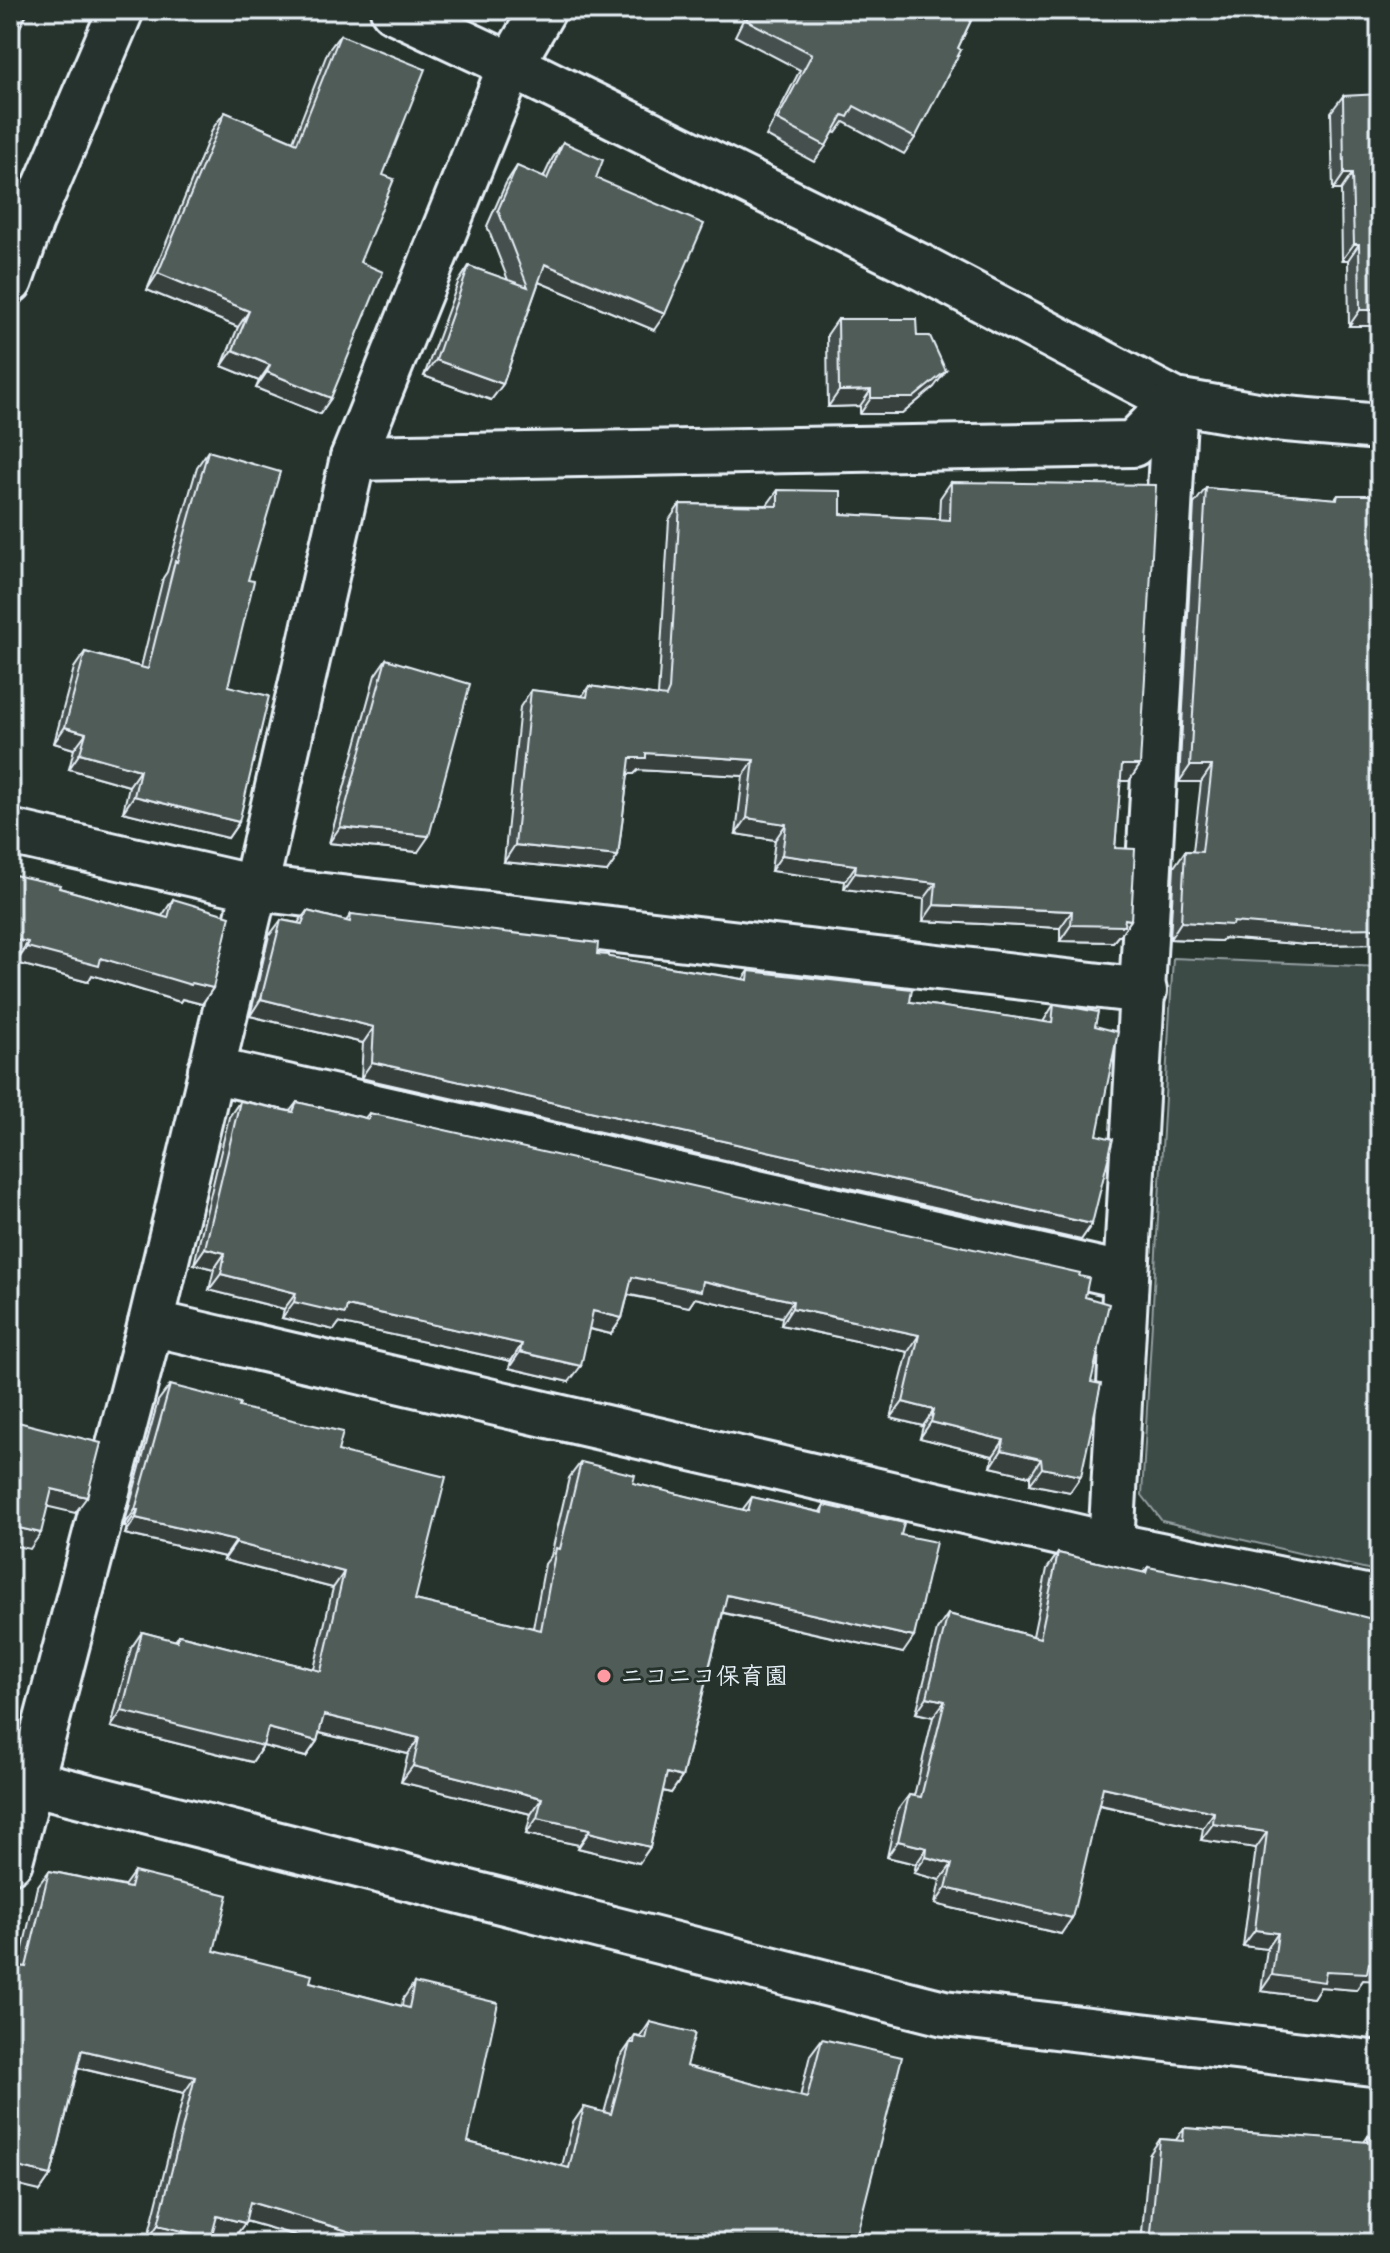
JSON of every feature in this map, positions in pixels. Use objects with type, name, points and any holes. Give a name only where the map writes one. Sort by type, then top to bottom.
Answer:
[{"type":"street","points":[[10,281],[31,221],[121,10]]},
{"type":"street","points":[[393,10],[923,268],[1175,401],[1274,418],[1380,427]]},
{"type":"street","points":[[10,1861],[20,1780],[151,1323],[353,458],[511,65],[543,10]]},
{"type":"street","points":[[353,458],[1133,444],[1175,401]]},
{"type":"street","points":[[1111,1545],[1175,401]]},
{"type":"street","points":[[10,832],[255,888],[1144,991]]},
{"type":"street","points":[[211,1070],[1126,1276]]},
{"type":"street","points":[[151,1323],[1111,1545],[1380,1600]]},
{"type":"street","points":[[20,1780],[944,2013],[1380,2064]]},
{"type":"shaded area","points":[[1173,958],[1380,967],[1380,1572],[1162,1521],[1142,1495]]},
{"type":"building","points":[[10,10],[29,10],[10,46]]},
{"type":"building","points":[[751,10],[976,10],[958,48],[961,50],[915,138],[854,106],[848,117],[843,115],[826,146],[777,120],[812,54],[746,20]]},
{"type":"building","points":[[340,35],[425,69],[383,175],[394,179],[360,262],[383,272],[331,398],[267,372],[270,365],[233,350],[249,311],[158,273],[225,112],[297,143]]},
{"type":"building","points":[[1380,94],[1380,310],[1360,310],[1359,244],[1354,244],[1352,174],[1344,174],[1343,96]]},
{"type":"building","points":[[563,142],[603,160],[596,178],[704,224],[665,314],[545,264],[503,384],[436,360],[469,266],[528,287],[498,210],[517,166],[547,179]]},
{"type":"building","points":[[838,319],[916,319],[917,336],[930,336],[946,371],[913,398],[871,398],[871,390],[839,391]]},
{"type":"building","points":[[208,451],[280,472],[248,580],[254,581],[228,686],[269,696],[239,822],[134,796],[140,770],[80,753],[86,733],[65,727],[85,652],[148,669],[175,561]]},
{"type":"building","points":[[951,482],[1156,485],[1140,765],[1122,765],[1115,848],[1135,849],[1131,920],[1125,919],[1124,926],[1071,925],[1072,911],[934,905],[936,883],[855,873],[856,865],[782,855],[786,824],[747,818],[754,760],[646,753],[646,758],[630,758],[618,856],[515,845],[531,690],[587,697],[589,686],[666,697],[669,690],[680,504],[778,506],[778,490],[841,491],[841,514],[950,520]]},
{"type":"building","points":[[1206,488],[1337,499],[1338,495],[1380,495],[1380,928],[1319,929],[1233,922],[1232,925],[1181,922],[1185,851],[1202,852],[1212,766],[1190,766]]},
{"type":"building","points":[[386,659],[470,684],[429,836],[340,827]]},
{"type":"building","points":[[10,874],[60,885],[59,888],[168,918],[173,899],[230,916],[213,988],[191,985],[101,958],[99,966],[27,947],[28,942],[10,938]]},
{"type":"building","points":[[307,911],[350,922],[351,914],[598,943],[597,954],[609,957],[748,980],[749,971],[912,989],[910,1002],[1052,1023],[1054,1004],[1098,1012],[1095,1026],[1118,1032],[1097,1135],[1113,1139],[1092,1224],[372,1062],[374,1027],[261,999],[281,920],[302,924]]},
{"type":"building","points":[[240,1101],[293,1112],[297,1102],[369,1119],[369,1113],[1080,1273],[1079,1276],[1089,1278],[1085,1297],[1109,1304],[1091,1382],[1101,1384],[1081,1476],[1042,1468],[1041,1459],[1002,1450],[1004,1440],[931,1422],[934,1410],[903,1402],[919,1335],[792,1308],[793,1301],[703,1281],[701,1291],[632,1277],[622,1318],[593,1311],[581,1366],[520,1352],[522,1344],[347,1306],[345,1314],[294,1302],[296,1293],[221,1274],[225,1253],[205,1248]]},
{"type":"building","points":[[170,1385],[240,1403],[239,1407],[343,1432],[338,1451],[446,1477],[415,1600],[541,1630],[556,1548],[560,1549],[581,1462],[635,1475],[633,1483],[748,1511],[752,1497],[823,1513],[824,1505],[904,1523],[901,1535],[936,1542],[914,1637],[727,1595],[682,1777],[667,1773],[650,1847],[589,1832],[590,1829],[537,1818],[542,1798],[413,1766],[419,1738],[324,1715],[317,1741],[268,1728],[263,1746],[122,1711],[142,1632],[177,1641],[179,1635],[321,1671],[344,1572],[236,1541],[136,1518],[138,1510],[135,1510]]},
{"type":"building","points":[[10,1420],[101,1443],[87,1497],[52,1489],[41,1533],[10,1526]]},
{"type":"building","points":[[1058,1553],[1146,1573],[1148,1567],[1251,1588],[1380,1621],[1380,1964],[1369,1963],[1367,1973],[1326,1971],[1324,1982],[1272,1975],[1278,1933],[1255,1930],[1267,1832],[1213,1824],[1214,1812],[1103,1787],[1072,1918],[946,1888],[952,1864],[926,1857],[927,1848],[898,1841],[909,1795],[921,1797],[945,1701],[927,1697],[948,1614],[1040,1638]]},
{"type":"building","points":[[49,1871],[130,1888],[134,1872],[228,1895],[214,1951],[312,1975],[310,1982],[409,2008],[414,1983],[498,2003],[468,2142],[569,2168],[584,2107],[611,2114],[630,2043],[634,2043],[635,2036],[646,2039],[650,2022],[695,2033],[686,2066],[807,2098],[822,2039],[902,2057],[856,2238],[881,2243],[352,2243],[355,2233],[250,2202],[245,2223],[217,2216],[211,2238],[158,2225],[195,2077],[82,2050],[51,2175],[10,2165],[10,1964],[26,1967]]},
{"type":"building","points":[[1184,2128],[1368,2142],[1368,2136],[1380,2136],[1380,2243],[1150,2243],[1160,2139],[1183,2141]]},
{"type":"place","name":"ニコニコ保育園","points":[[604,1676]]}]
